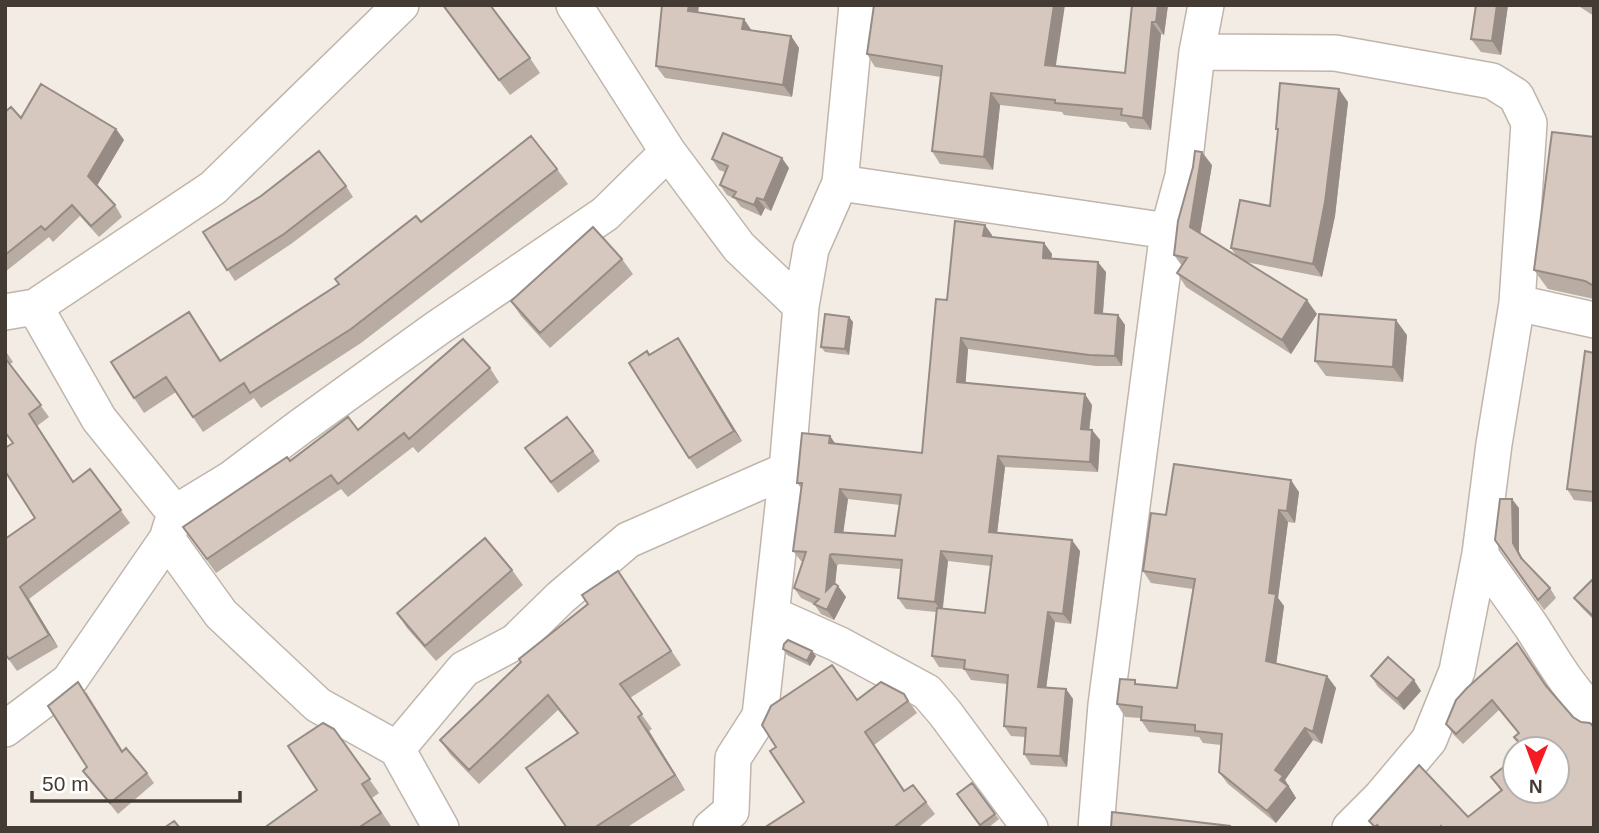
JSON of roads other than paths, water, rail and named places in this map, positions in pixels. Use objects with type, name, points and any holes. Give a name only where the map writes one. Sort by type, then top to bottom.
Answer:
[{"type":"street","points":[[401,5],[214,188],[20,309],[171,526],[221,614],[318,705],[397,749],[441,828]]},
{"type":"street","points":[[574,5],[668,152],[739,247],[801,306]]},
{"type":"street","points":[[711,828],[731,811],[733,758],[760,716],[787,470],[801,306],[811,249],[840,183],[857,5]]},
{"type":"street","points":[[1096,828],[1106,705],[1168,231],[1183,176],[1197,52],[1206,5]]},
{"type":"street","points":[[1197,52],[1335,54],[1492,80],[1516,96],[1529,123],[1517,303],[1494,444],[1480,554],[1457,671],[1429,740],[1381,797],[1350,828]]},
{"type":"street","points":[[5,729],[69,681],[171,526],[300,427],[436,329],[605,214],[668,152]]},
{"type":"street","points":[[840,183],[1168,231]]},
{"type":"street","points":[[1517,303],[1594,320]]},
{"type":"street","points":[[397,749],[464,668],[516,642],[560,598],[628,540],[787,470]]},
{"type":"street","points":[[1480,554],[1555,666],[1594,713]]},
{"type":"street","points":[[771,614],[838,644],[927,692],[1030,828]]}]
